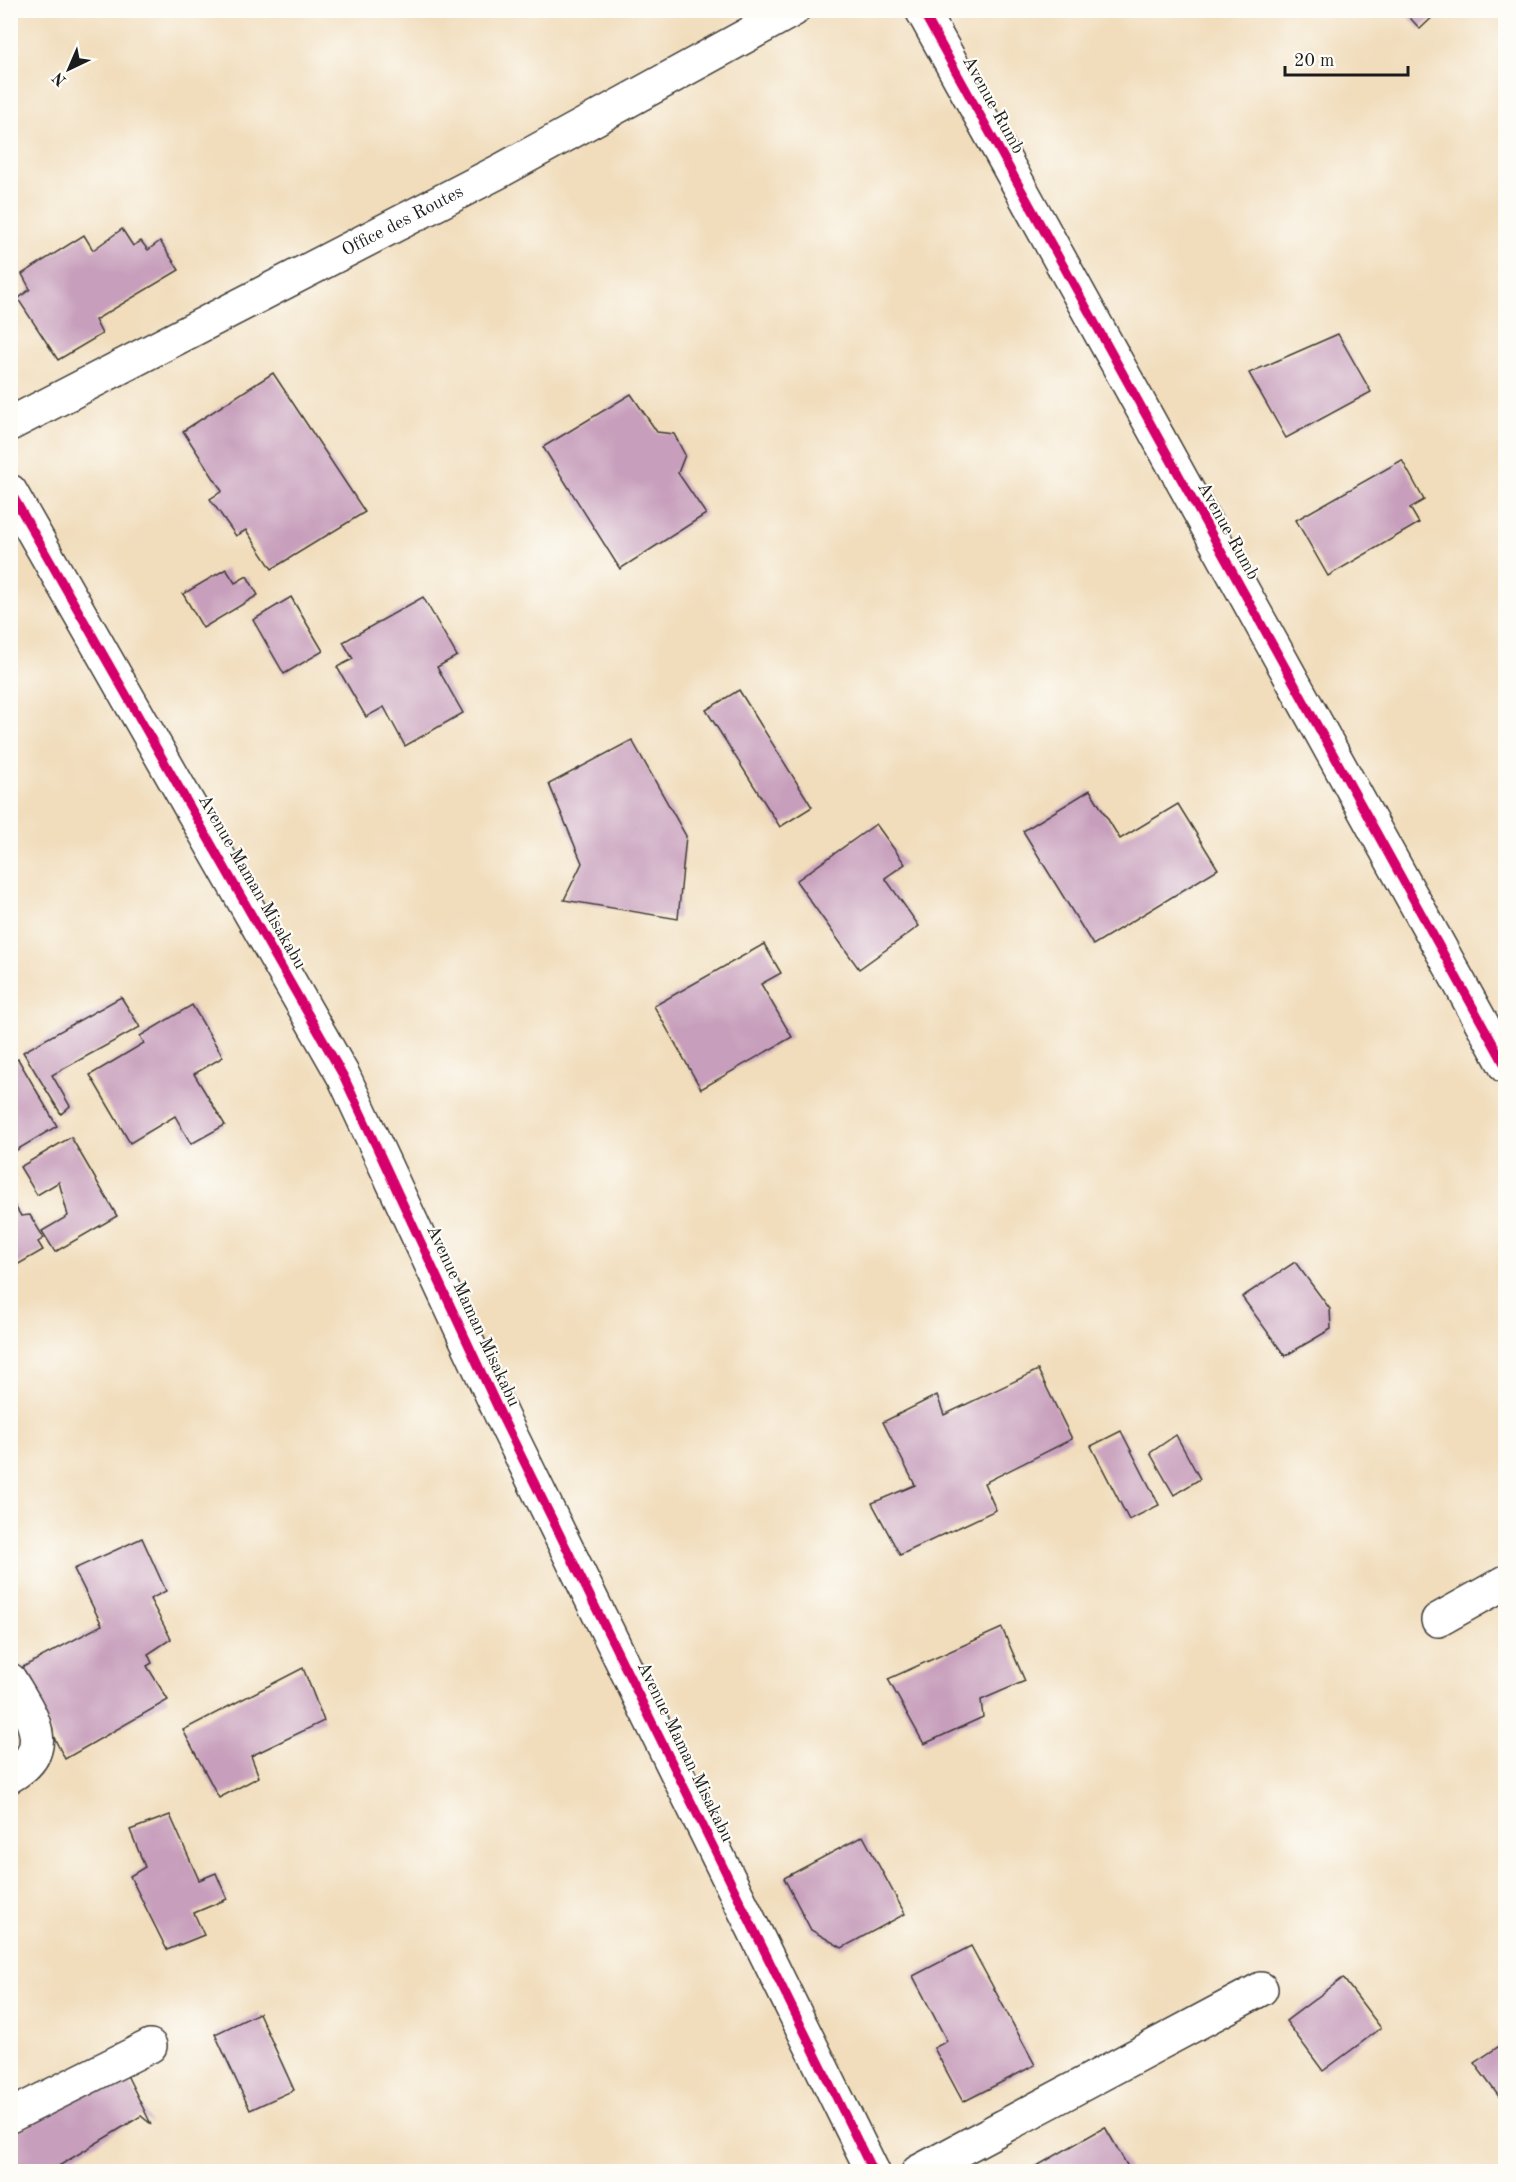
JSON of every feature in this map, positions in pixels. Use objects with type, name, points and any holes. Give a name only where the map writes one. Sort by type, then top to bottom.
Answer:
[{"type":"street","name":"Office des Routes","points":[[10,424],[500,171],[793,10]]},
{"type":"street","name":"Avenue Rumb","points":[[922,10],[1506,1067]]},
{"type":"street","name":"Avenue Maman Misakabu","points":[[10,491],[344,1077],[503,1419],[873,2172]]},
{"type":"street","points":[[1438,1620],[1506,1582]]},
{"type":"street","points":[[10,1680],[36,1725],[36,1749],[24,1768],[10,1776]]},
{"type":"street","points":[[918,2172],[1261,1989]]},
{"type":"street","points":[[10,2116],[150,2046]]},
{"type":"building","points":[[1403,10],[1440,10],[1420,29]]},
{"type":"building","points":[[122,229],[133,246],[141,241],[148,250],[160,241],[179,270],[95,320],[102,334],[58,360],[18,299],[30,289],[22,274],[84,235],[93,250]]},
{"type":"building","points":[[1338,334],[1371,392],[1286,438],[1249,373]]},
{"type":"building","points":[[273,373],[365,512],[272,569],[246,530],[236,536],[210,499],[222,491],[183,431]]},
{"type":"building","points":[[631,394],[657,432],[674,434],[685,455],[678,473],[706,514],[620,569],[543,447]]},
{"type":"building","points":[[1402,460],[1424,500],[1410,508],[1419,523],[1328,576],[1296,520]]},
{"type":"building","points":[[226,569],[235,583],[247,576],[258,595],[203,628],[183,594]]},
{"type":"building","points":[[291,597],[323,651],[284,674],[253,620]]},
{"type":"building","points":[[423,597],[457,656],[437,667],[463,713],[405,746],[384,707],[366,717],[337,667],[353,659],[343,642]]},
{"type":"building","points":[[739,690],[812,807],[780,827],[706,710]]},
{"type":"building","points":[[632,740],[686,836],[678,919],[564,900],[582,863],[549,784]]},
{"type":"building","points":[[1090,790],[1120,839],[1178,804],[1218,869],[1093,945],[1023,831]]},
{"type":"building","points":[[876,824],[905,864],[885,878],[919,926],[859,969],[796,881]]},
{"type":"building","points":[[764,944],[781,973],[761,984],[792,1037],[701,1089],[654,1006]]},
{"type":"building","points":[[121,997],[140,1027],[52,1075],[70,1106],[61,1114],[23,1052]]},
{"type":"building","points":[[192,1005],[223,1057],[194,1074],[225,1125],[191,1144],[175,1116],[130,1143],[90,1075],[144,1043],[140,1036]]},
{"type":"building","points":[[18,1059],[57,1126],[10,1154],[10,1063]]},
{"type":"building","points":[[71,1137],[117,1216],[55,1252],[42,1231],[68,1216],[59,1182],[37,1195],[20,1167]]},
{"type":"building","points":[[10,1198],[21,1216],[30,1215],[44,1238],[38,1242],[43,1250],[10,1269]]},
{"type":"building","points":[[1295,1262],[1330,1309],[1331,1329],[1285,1356],[1242,1297]]},
{"type":"building","points":[[1038,1370],[1072,1439],[984,1483],[996,1510],[900,1555],[872,1503],[915,1485],[883,1422],[937,1395],[944,1415]]},
{"type":"building","points":[[1121,1431],[1159,1505],[1129,1520],[1091,1446]]},
{"type":"building","points":[[1176,1435],[1200,1479],[1174,1495],[1150,1453]]},
{"type":"building","points":[[142,1538],[166,1591],[150,1599],[171,1639],[148,1654],[152,1663],[147,1666],[168,1700],[65,1759],[19,1669],[102,1625],[74,1569]]},
{"type":"building","points":[[1002,1628],[1025,1681],[981,1700],[983,1717],[924,1744],[888,1679]]},
{"type":"building","points":[[303,1668],[324,1721],[251,1756],[259,1777],[219,1798],[183,1730]]},
{"type":"building","points":[[170,1815],[199,1880],[216,1873],[227,1899],[194,1913],[204,1935],[167,1950],[130,1876],[145,1867],[130,1830]]},
{"type":"building","points":[[863,1836],[905,1914],[842,1948],[811,1930],[784,1878]]},
{"type":"building","points":[[971,1946],[1035,2065],[963,2102],[934,2048],[947,2041],[913,1976]]},
{"type":"building","points":[[1343,1978],[1381,2028],[1323,2071],[1286,2021]]},
{"type":"building","points":[[259,2013],[294,2090],[250,2110],[215,2034]]},
{"type":"building","points":[[1501,2045],[1506,2051],[1506,2106],[1474,2063]]},
{"type":"building","points":[[125,2071],[151,2124],[141,2116],[49,2172],[11,2172],[10,2135]]},
{"type":"building","points":[[1105,2127],[1131,2172],[1038,2172],[1035,2167]]},
{"type":"cycle path","points":[[922,10],[1506,1067]]},
{"type":"cycle path","points":[[10,491],[344,1077],[503,1419],[873,2172]]}]
